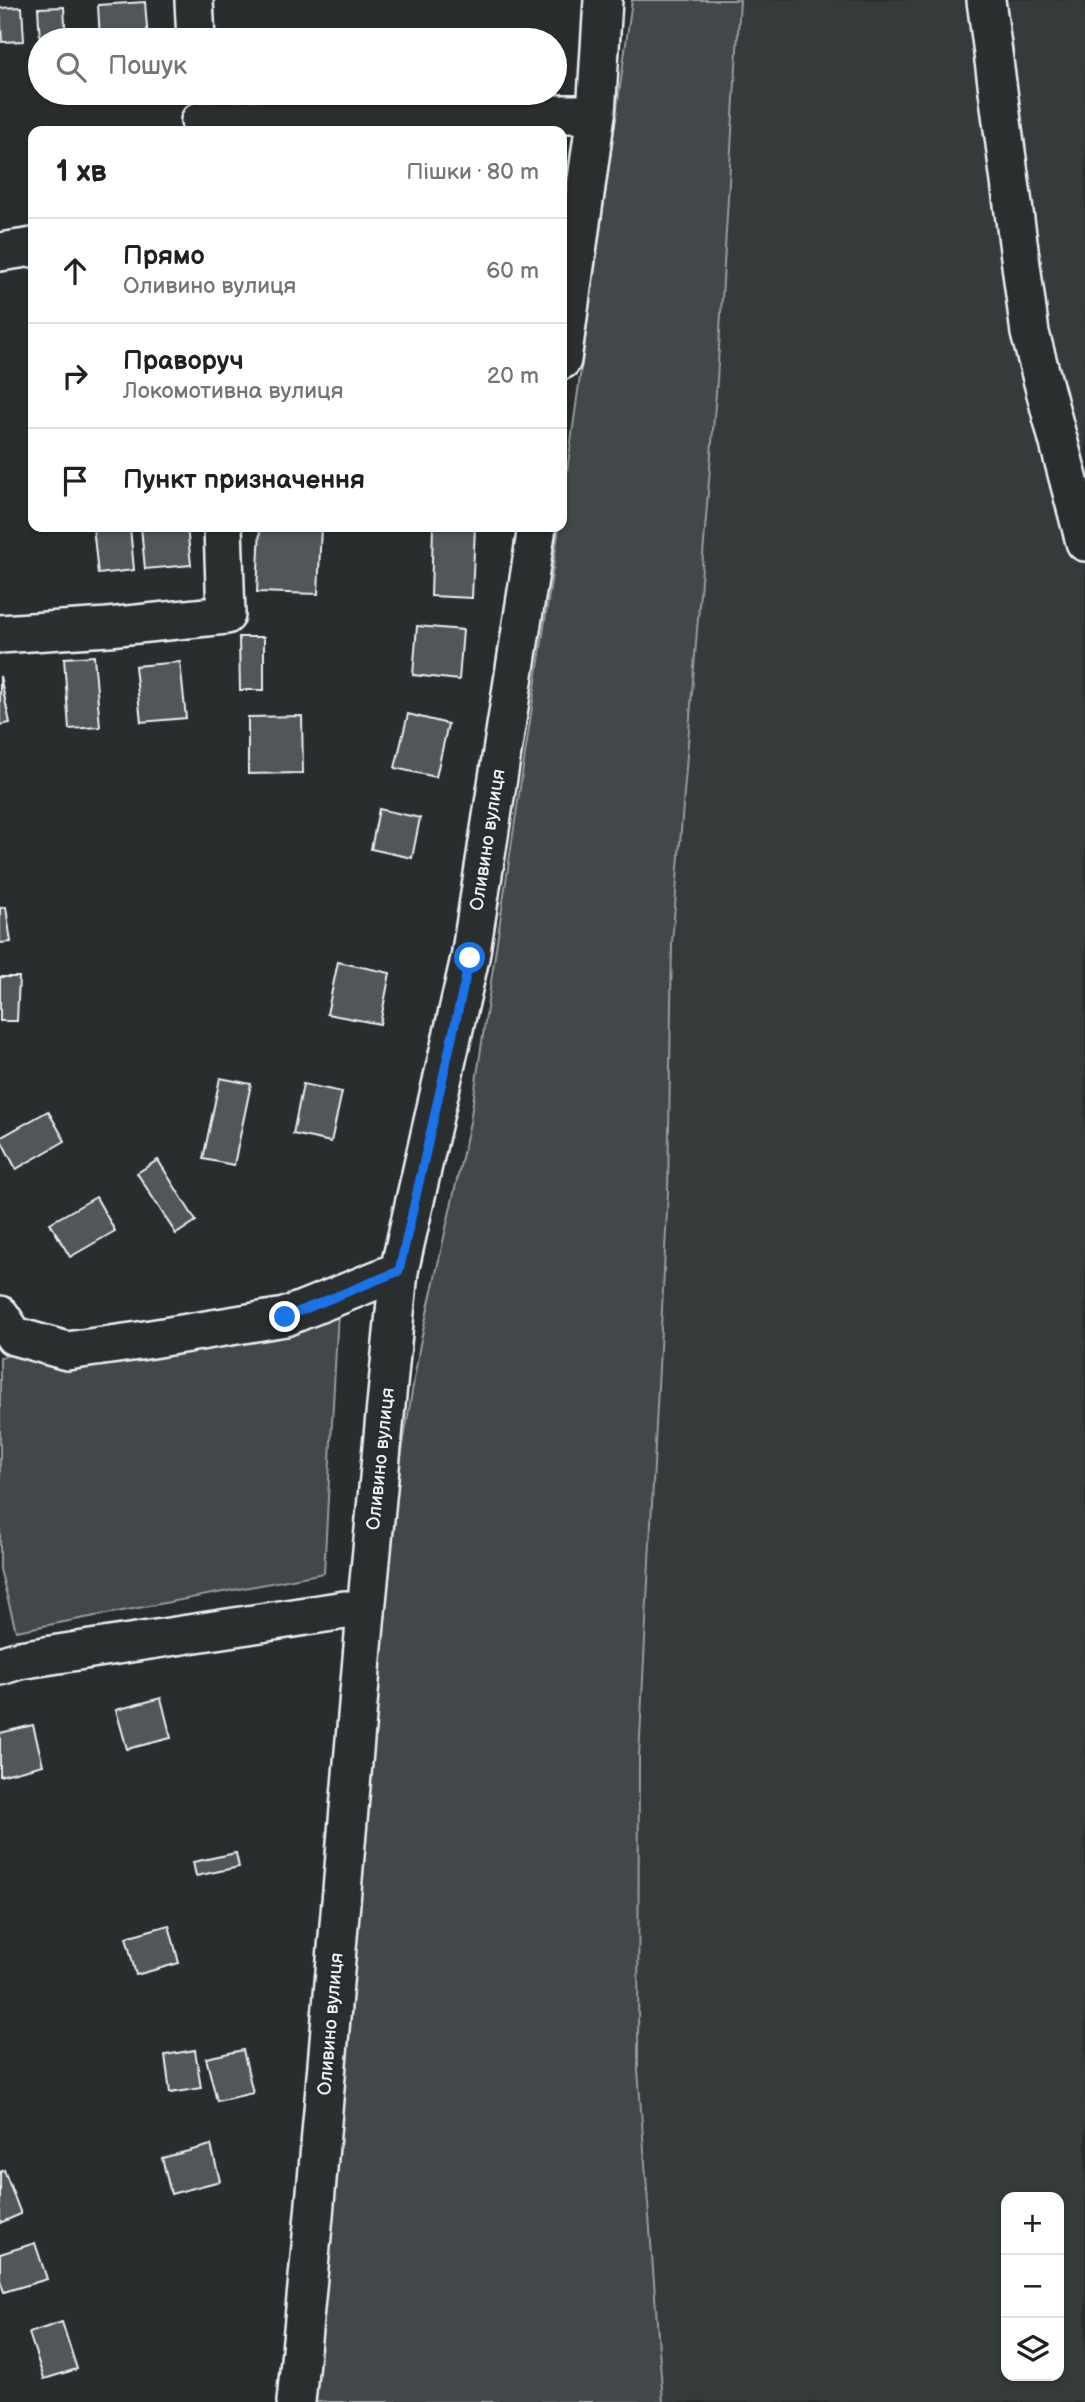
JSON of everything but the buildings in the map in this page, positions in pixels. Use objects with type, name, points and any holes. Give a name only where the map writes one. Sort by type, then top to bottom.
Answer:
[{"type":"street","points":[[194,0],[195,28]]},
{"type":"street","points":[[567,324],[596,114],[603,0]]},
{"type":"street","points":[[986,0],[1030,332],[1085,542]]},
{"type":"street","points":[[200,115],[596,114]]},
{"type":"street","points":[[0,252],[28,248]]},
{"type":"street","points":[[0,634],[226,615],[223,532]]},
{"type":"street","name":"Оливино вулиця","points":[[296,2402],[399,1271],[470,958],[536,532]]},
{"type":"street","points":[[0,1315],[14,1336],[67,1351],[285,1317],[399,1271]]},
{"type":"street","points":[[0,1666],[19,1660],[345,1610],[366,1612]]},
{"type":"shaded area","points":[[632,0],[740,0],[717,380],[672,943],[668,1192],[639,1757],[638,2070],[663,2402],[311,2402],[397,1481],[420,1344],[470,1122],[558,532],[567,532],[567,471]]},
{"type":"shaded area","points":[[714,0],[1085,0],[1085,2402],[641,2402],[623,2104],[643,1118]]},
{"type":"shaded area","points":[[338,1311],[324,1573],[16,1631],[0,1569],[0,1357],[170,1328]]},
{"type":"route","points":[[285,1317],[399,1271],[470,958]]}]
